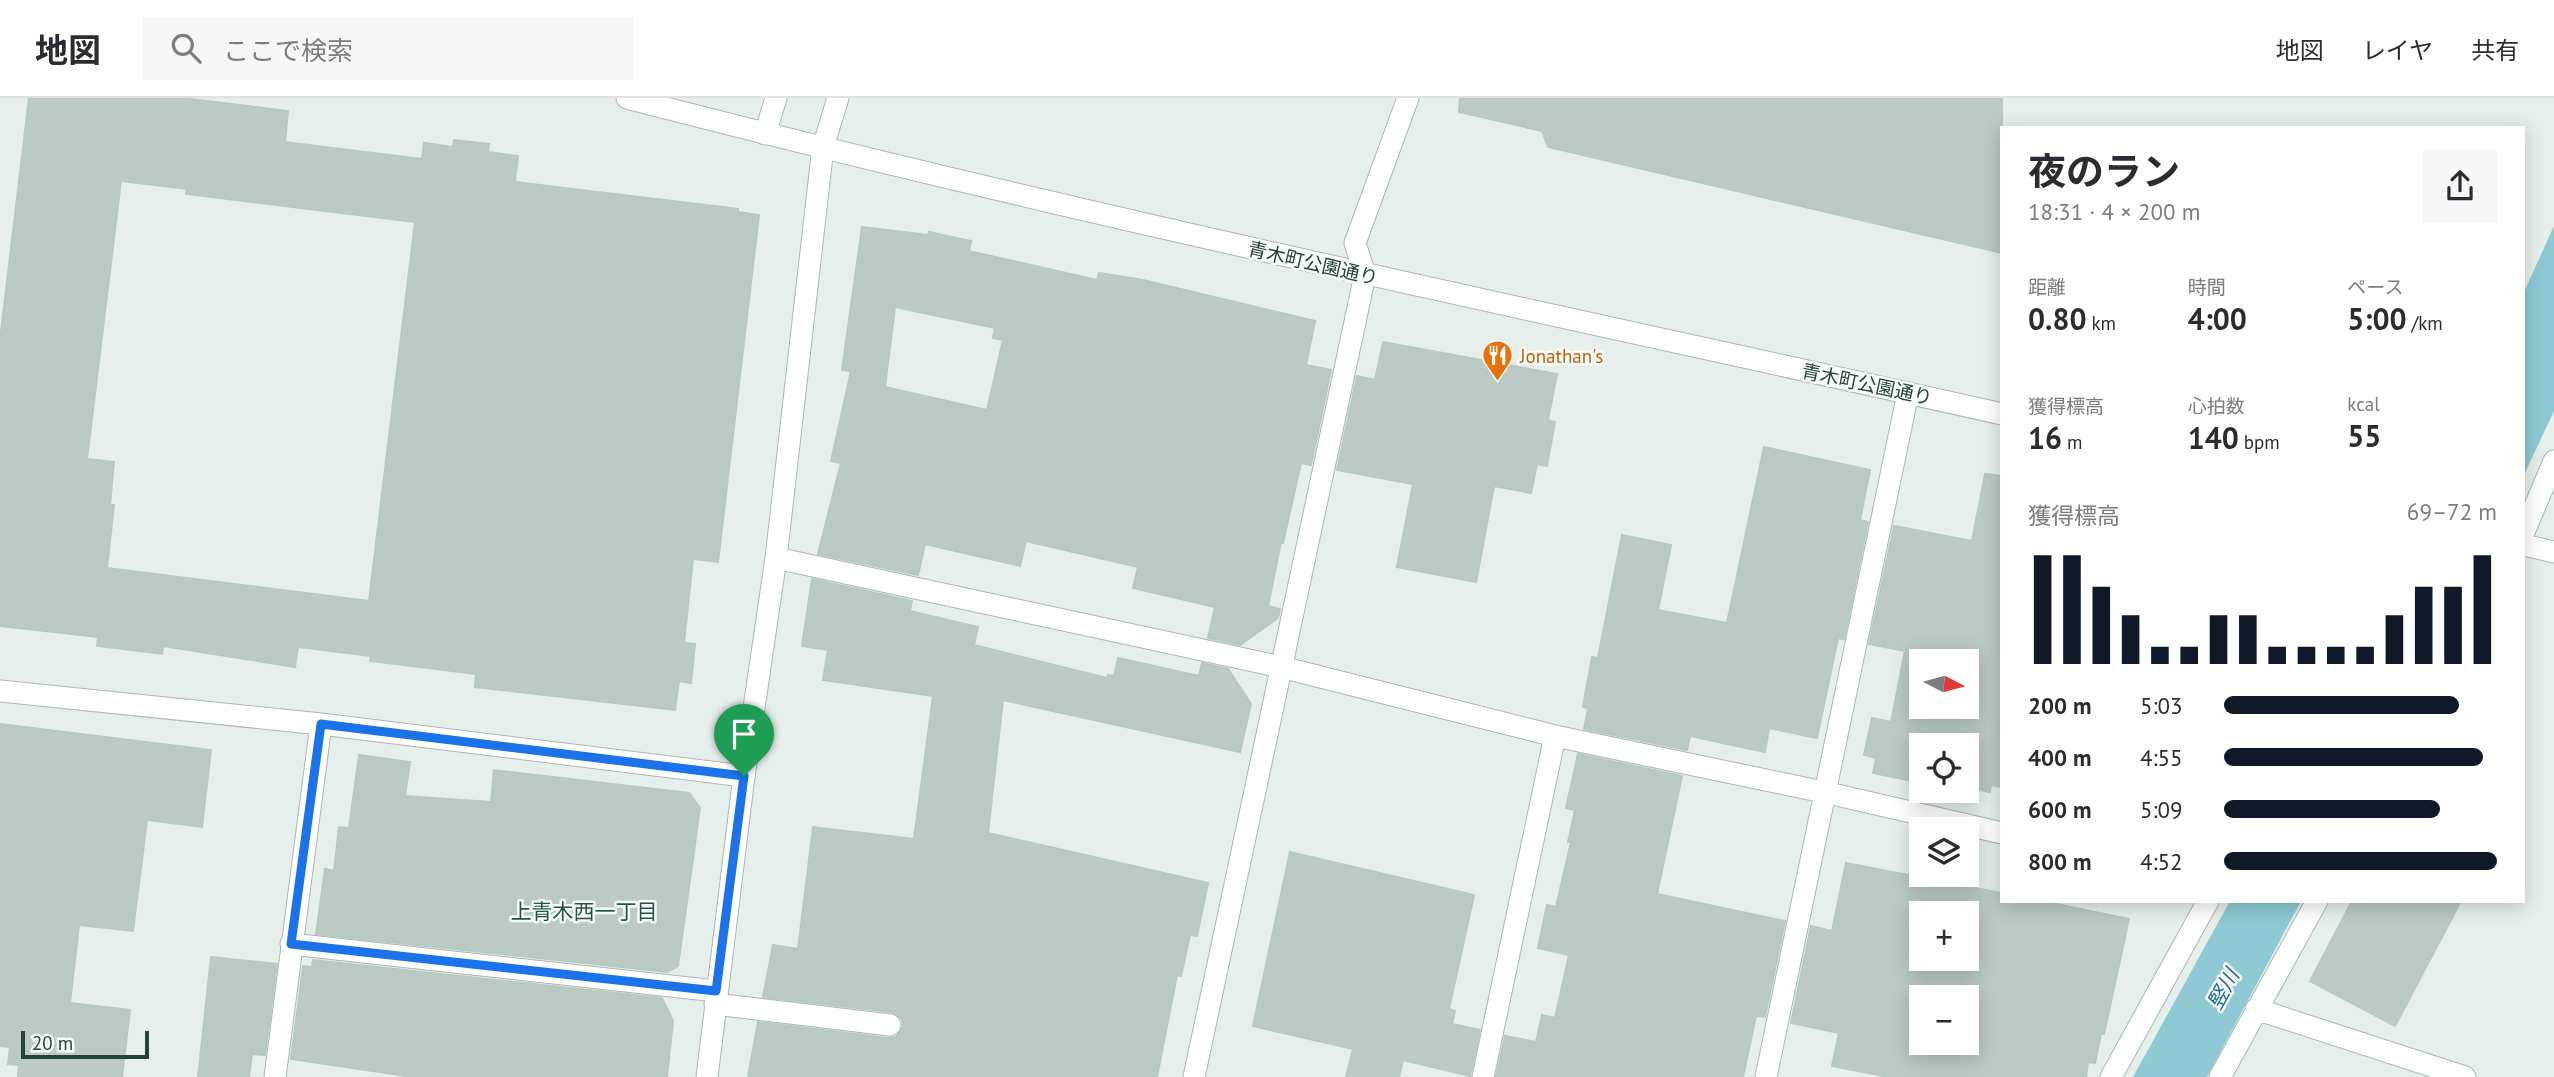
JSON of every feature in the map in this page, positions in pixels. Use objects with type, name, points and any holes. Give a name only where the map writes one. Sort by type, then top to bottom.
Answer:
[{"type":"street","name":"青木町公園通り","points":[[627,98],[765,134],[1365,275],[2000,414]]},
{"type":"street","points":[[765,134],[776,98]]},
{"type":"street","points":[[707,1077],[744,776],[776,558],[823,147],[838,98]]},
{"type":"street","points":[[1194,1077],[1365,275],[1355,243],[1408,98]]},
{"type":"street","points":[[1766,1077],[1828,793],[1908,393]]},
{"type":"street","points":[[2525,529],[2554,461]]},
{"type":"street","points":[[2525,545],[2554,552]]},
{"type":"street","points":[[776,558],[1281,667],[1555,736],[1828,793],[2000,833]]},
{"type":"street","points":[[0,691],[321,724],[744,776]]},
{"type":"street","points":[[275,1077],[321,724]]},
{"type":"street","points":[[1483,1077],[1555,736]]},
{"type":"street","points":[[2111,1077],[2207,903]]},
{"type":"street","points":[[2220,1077],[2316,903]]},
{"type":"street","points":[[291,944],[715,998],[890,1025]]},
{"type":"street","points":[[2256,1009],[2465,1077]]},
{"type":"water","points":[[2554,226],[2554,411],[2525,473],[2525,290]]},
{"type":"water","name":"竪川","points":[[2229,903],[2300,903],[2207,1077],[2133,1077]]},
{"type":"building","points":[[29,98],[182,98],[288,111],[285,142],[422,159],[424,143],[453,147],[454,140],[489,144],[488,152],[518,156],[515,182],[738,209],[738,212],[759,215],[718,562],[693,559],[684,643],[695,644],[691,683],[679,681],[675,710],[475,687],[476,674],[370,661],[371,656],[298,647],[295,667],[163,646],[162,654],[97,646],[98,637],[0,626],[0,340]],"holes":[[[121,181],[187,189],[186,194],[415,222],[369,601],[107,568],[114,505],[110,505],[114,462],[87,459]]]},
{"type":"building","points":[[1460,98],[2002,98],[2000,253],[1548,147],[1542,131],[1459,112]]},
{"type":"building","points":[[862,227],[928,235],[929,232],[971,241],[969,251],[1097,280],[1099,273],[1143,280],[1315,321],[1306,365],[1331,370],[1311,465],[1301,463],[1283,543],[1281,542],[1268,606],[1280,609],[1278,618],[1240,645],[1208,638],[1215,607],[1133,588],[1138,567],[1026,541],[1020,566],[925,544],[918,575],[818,554],[841,463],[831,461],[851,371],[842,370]],"holes":[[[895,307],[995,328],[993,338],[1003,340],[987,410],[885,387]]]},
{"type":"building","points":[[1383,342],[1557,374],[1548,420],[1555,422],[1547,466],[1537,464],[1531,493],[1494,486],[1476,582],[1397,567],[1413,484],[1337,470],[1357,376],[1375,380]]},
{"type":"building","points":[[1764,447],[1870,470],[1860,520],[1868,522],[1844,639],[1838,638],[1817,738],[1769,728],[1765,752],[1690,736],[1687,750],[1584,729],[1588,708],[1583,707],[1592,657],[1598,658],[1622,535],[1671,545],[1658,610],[1727,623]]},
{"type":"building","points":[[1985,474],[2000,476],[2000,787],[1991,785],[1990,792],[1979,790],[1979,733],[1909,733],[1909,780],[1873,773],[1876,758],[1864,755],[1872,718],[1891,722],[1905,651],[1869,644],[1894,526],[1972,541]]},
{"type":"building","points":[[812,579],[912,601],[910,611],[978,627],[974,645],[1107,678],[1108,675],[1114,676],[1118,658],[1199,676],[1202,663],[1228,669],[1251,704],[1240,752],[1003,700],[988,833],[1208,883],[1197,936],[1190,935],[1181,976],[1177,975],[1157,1077],[748,1077],[758,1022],[888,1038],[896,1037],[903,1027],[902,1019],[892,1012],[763,997],[773,945],[798,949],[813,827],[914,839],[933,696],[823,680],[828,650],[802,646]]},
{"type":"building","points":[[0,724],[211,750],[202,827],[147,820],[133,931],[79,925],[70,1003],[130,1010],[122,1077],[18,1077],[19,1065],[8,1064],[10,1047],[0,1046]]},
{"type":"building","points":[[1578,754],[1682,776],[1657,894],[1785,921],[1765,1017],[1756,1016],[1743,1077],[1496,1077],[1505,1036],[1536,1042],[1542,1015],[1555,1018],[1569,955],[1538,948],[1547,905],[1556,907],[1571,842],[1568,842],[1575,810],[1566,808]]},
{"type":"building","points":[[359,755],[410,762],[405,796],[491,802],[494,770],[689,793],[700,808],[678,966],[667,972],[316,934],[325,869],[334,871],[339,827],[349,828]]},
{"type":"building","points":[[1290,852],[1474,895],[1449,1009],[1455,1011],[1452,1024],[1480,1030],[1470,1076],[1403,1060],[1399,1077],[1346,1077],[1353,1049],[1253,1026]]},
{"type":"building","points":[[1846,863],[1909,875],[1909,887],[1971,887],[2000,893],[2000,903],[2052,903],[2129,919],[2104,1034],[2101,1034],[2095,1063],[2088,1062],[2086,1077],[1889,1077],[1832,1066],[1839,1033],[1791,1023],[1811,926],[1832,931]]},
{"type":"building","points":[[2351,903],[2460,903],[2395,1026],[2310,981]]},
{"type":"building","points":[[211,957],[277,964],[265,1055],[252,1054],[249,1077],[198,1077]]},
{"type":"building","points":[[313,960],[662,998],[673,1021],[667,1077],[413,1077],[291,1059],[303,966],[312,967]]},
{"type":"place","name":"Jonathan's","points":[[1497,383]]},
{"type":"district","name":"上青木西一丁目","points":[[584,911]]},
{"type":"route","points":[[321,724],[744,776],[716,991],[291,944],[321,724]]}]
